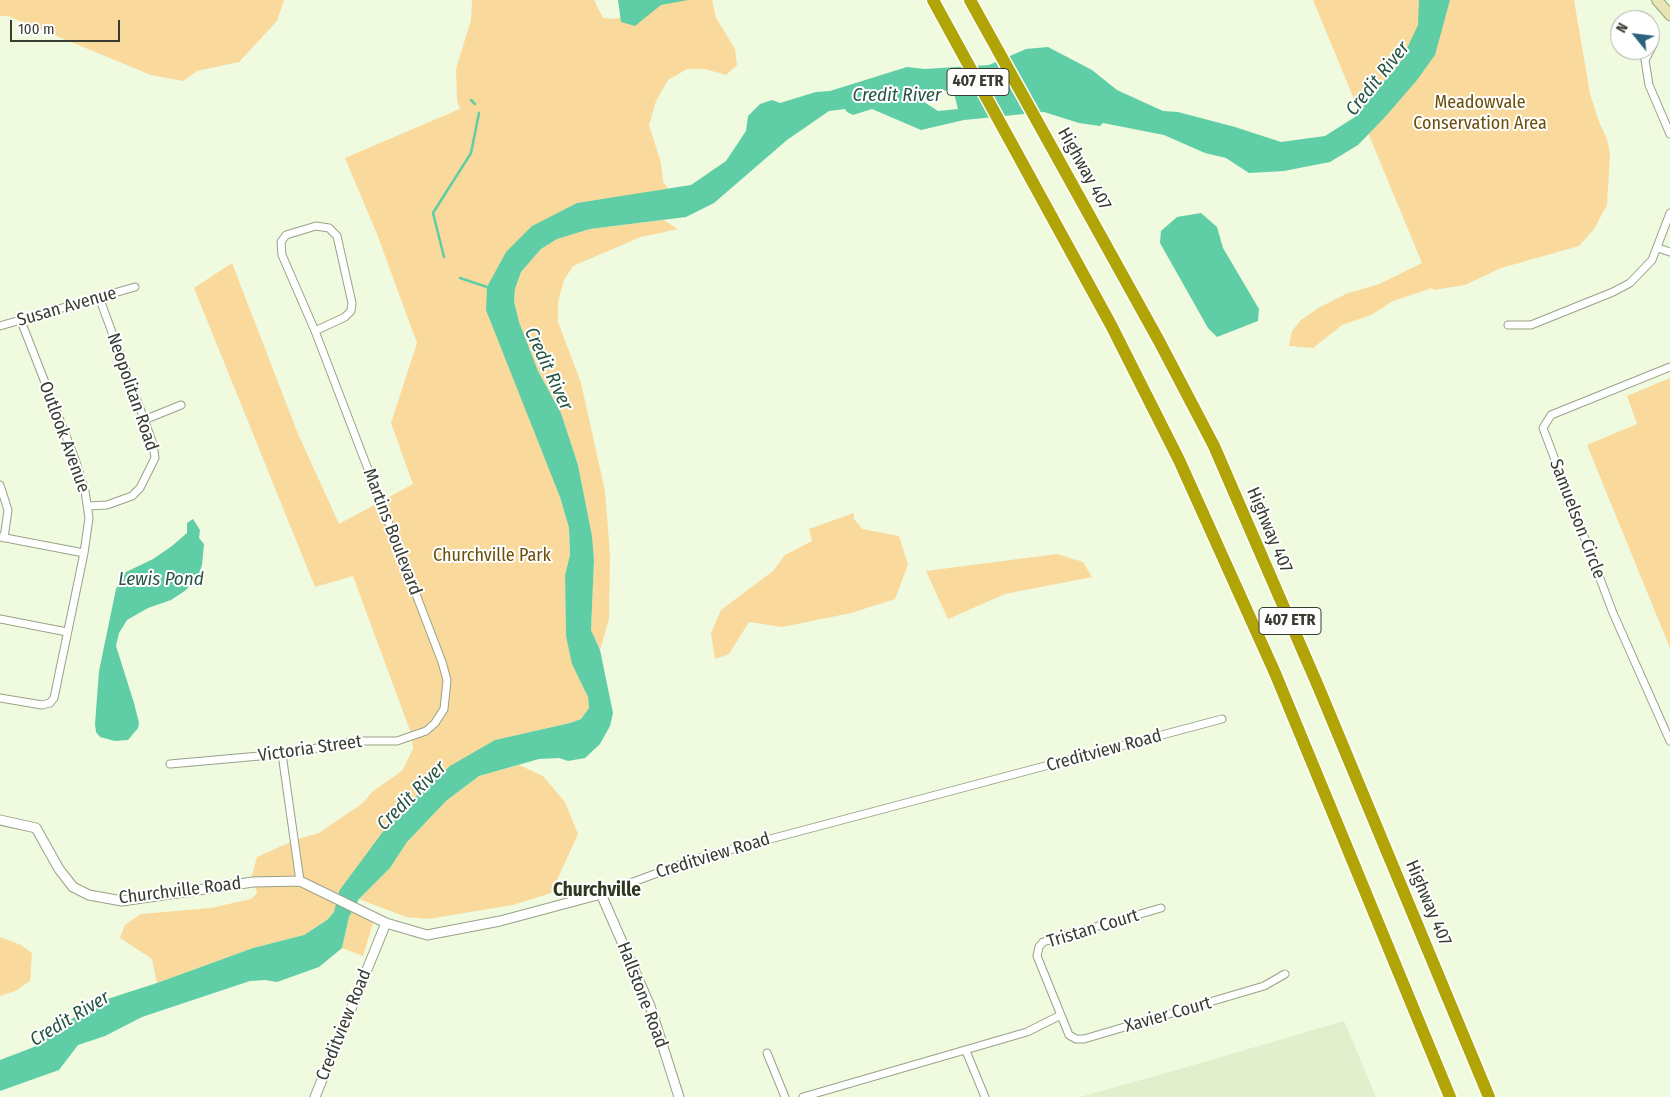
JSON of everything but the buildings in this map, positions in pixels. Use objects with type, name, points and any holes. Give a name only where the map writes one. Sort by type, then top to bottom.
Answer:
[{"type":"highway","name":"407 ETR","points":[[933,0],[1111,325],[1179,460],[1275,673],[1450,1097]]},
{"type":"highway","name":"Highway 407","points":[[970,0],[1160,341],[1214,446],[1318,686],[1489,1097]]},
{"type":"main road","points":[[1656,0],[1670,16]]},
{"type":"street","points":[[1645,60],[1649,85],[1670,134]]},
{"type":"street","points":[[1508,326],[1531,325],[1613,292],[1640,274],[1658,248],[1670,213]]},
{"type":"street","name":"Martins Boulevard","points":[[315,331],[346,317],[351,311],[352,303],[337,236],[329,228],[316,226],[286,235],[281,246],[284,260],[315,331],[442,662],[447,680],[447,700],[440,716],[426,731]]},
{"type":"street","points":[[1658,248],[1670,252]]},
{"type":"street","name":"Susan Avenue","points":[[0,326],[135,287]]},
{"type":"street","name":"Neopolitan Road","points":[[88,506],[121,501],[132,496],[140,488],[156,458],[154,444],[98,297]]},
{"type":"street","name":"Outlook Avenue","points":[[0,698],[42,705],[50,703],[54,698],[84,553],[89,518],[88,506],[75,459],[21,320]]},
{"type":"street","name":"Samuelson Circle","points":[[1670,367],[1551,415],[1543,428],[1616,621],[1670,741]]},
{"type":"street","points":[[144,420],[181,406]]},
{"type":"street","points":[[0,485],[8,510],[2,537],[84,553]]},
{"type":"street","points":[[0,619],[67,632]]},
{"type":"street","name":"Creditview Road","points":[[315,1097],[386,923],[418,933],[438,934],[500,922],[601,894],[694,859],[1222,719]]},
{"type":"street","name":"Victoria Street","points":[[170,764],[282,754],[358,741],[397,741],[426,731]]},
{"type":"street","points":[[282,754],[300,881]]},
{"type":"street","name":"Churchville Road","points":[[0,820],[36,828],[59,869],[73,887],[89,895],[122,901],[253,882],[300,881],[386,923]]},
{"type":"street","name":"Hallstone Road","points":[[601,894],[650,1006],[679,1097]]},
{"type":"street","name":"Tristan Court","points":[[1061,1015],[1036,956],[1043,942],[1161,908]]},
{"type":"street","name":"Xavier Court","points":[[1061,1015],[1069,1035],[1076,1039],[1084,1039],[1264,986],[1285,974]]},
{"type":"street","points":[[803,1097],[966,1052],[1027,1032],[1061,1015]]},
{"type":"street","points":[[966,1052],[985,1097]]},
{"type":"street","points":[[767,1053],[785,1097]]},
{"type":"shaded area","points":[[1344,1021],[1376,1097],[1080,1097],[1187,1067]]},
{"type":"green space","points":[[0,0],[284,0],[277,21],[239,62],[197,71],[183,81],[151,75],[8,16],[0,16]]},
{"type":"green space","name":"Churchville Park","points":[[472,0],[594,0],[603,18],[615,19],[629,15],[656,0],[712,0],[716,18],[735,49],[737,65],[726,75],[705,69],[687,69],[668,80],[656,101],[649,125],[661,163],[663,182],[669,190],[577,203],[563,211],[487,287],[569,528],[570,555],[565,575],[566,636],[588,697],[589,708],[581,719],[570,723],[495,740],[339,891],[334,912],[327,920],[304,935],[253,948],[157,983],[152,959],[120,938],[125,925],[141,914],[211,908],[251,899],[257,893],[252,876],[257,857],[295,840],[319,833],[363,803],[373,791],[402,771],[413,749],[412,736],[353,576],[315,587],[194,288],[232,263],[298,434],[339,524],[413,484],[391,423],[417,343],[377,234],[345,158],[460,109],[457,100],[456,69],[471,20]]},
{"type":"green space","name":"Meadowvale Conservation Area","points":[[1313,0],[1574,0],[1590,94],[1607,139],[1610,154],[1607,205],[1594,229],[1579,246],[1501,268],[1465,285],[1434,290],[1432,288],[1393,301],[1371,315],[1342,325],[1313,348],[1289,346],[1292,331],[1301,320],[1320,307],[1348,293],[1377,285],[1422,263]]},
{"type":"green space","points":[[663,220],[678,229],[641,237],[573,266],[564,280],[558,302],[558,322],[581,383],[605,491],[610,555],[609,619],[600,650],[591,630],[594,560],[592,536],[578,465],[561,413],[538,371],[519,322],[514,301],[515,289],[521,272],[541,249],[557,239],[590,229]]},
{"type":"green space","points":[[1670,378],[1670,648],[1587,445],[1637,424],[1627,396]]},
{"type":"green space","points":[[854,513],[854,519],[862,529],[899,536],[908,565],[895,599],[851,613],[782,627],[749,622],[729,654],[715,659],[711,633],[721,610],[773,571],[785,555],[812,541],[809,529]]},
{"type":"green space","points":[[1057,554],[1083,562],[1092,577],[1005,594],[948,619],[926,571]]},
{"type":"green space","points":[[519,765],[543,776],[565,802],[578,834],[551,893],[513,905],[428,919],[406,917],[359,899],[390,868],[407,842],[446,801],[479,776]]},
{"type":"green space","points":[[353,910],[373,923],[363,956],[342,948],[349,917]]},
{"type":"green space","points":[[0,937],[21,945],[32,953],[30,981],[15,991],[0,996]]},
{"type":"water","points":[[618,0],[688,0],[661,5],[635,26],[621,22]]},
{"type":"water","name":"Credit River","points":[[1419,0],[1450,0],[1435,55],[1417,80],[1358,145],[1330,162],[1284,171],[1249,173],[1226,158],[1205,153],[1164,135],[1103,123],[1100,126],[1079,123],[1044,112],[964,120],[921,130],[872,109],[853,115],[845,109],[829,111],[787,140],[714,203],[686,217],[590,229],[557,239],[541,249],[521,272],[515,289],[514,301],[519,322],[538,371],[561,413],[578,465],[592,536],[594,560],[591,630],[600,650],[613,713],[610,726],[600,744],[585,758],[568,761],[559,758],[539,759],[479,776],[446,801],[407,842],[390,868],[359,899],[349,917],[342,948],[319,967],[277,982],[265,980],[250,981],[142,1017],[105,1036],[78,1045],[59,1070],[0,1091],[0,1060],[34,1047],[92,1004],[157,983],[253,948],[304,935],[327,920],[334,912],[339,891],[396,814],[450,766],[495,740],[581,719],[589,708],[588,697],[572,664],[566,636],[565,575],[570,555],[569,528],[560,497],[486,310],[487,287],[506,252],[532,226],[577,203],[691,185],[726,161],[746,131],[748,116],[760,104],[772,100],[780,103],[816,92],[830,91],[907,67],[925,69],[989,65],[1026,49],[1048,47],[1092,70],[1117,90],[1163,111],[1178,112],[1235,127],[1281,142],[1325,136],[1355,117],[1401,61],[1418,25]],"holes":[[[949,90],[954,93],[958,109],[938,111],[921,100],[923,91]]]},
{"type":"water","points":[[1201,213],[1217,227],[1223,248],[1259,309],[1258,321],[1217,337],[1208,328],[1160,243],[1161,231],[1177,217]]},
{"type":"water","name":"Lewis Pond","points":[[193,519],[200,530],[199,538],[204,544],[199,574],[186,590],[171,600],[148,608],[127,620],[119,633],[116,646],[134,703],[139,723],[138,728],[128,740],[115,741],[100,737],[96,732],[95,724],[99,671],[116,589],[126,572],[153,559],[187,533],[187,523]]},
{"type":"waterway","points":[[471,100],[475,104]]},
{"type":"waterway","points":[[444,257],[433,213],[471,153],[479,113]]},
{"type":"waterway","points":[[460,278],[487,287]]},
{"type":"district","name":"Churchville","points":[[597,891]]}]
